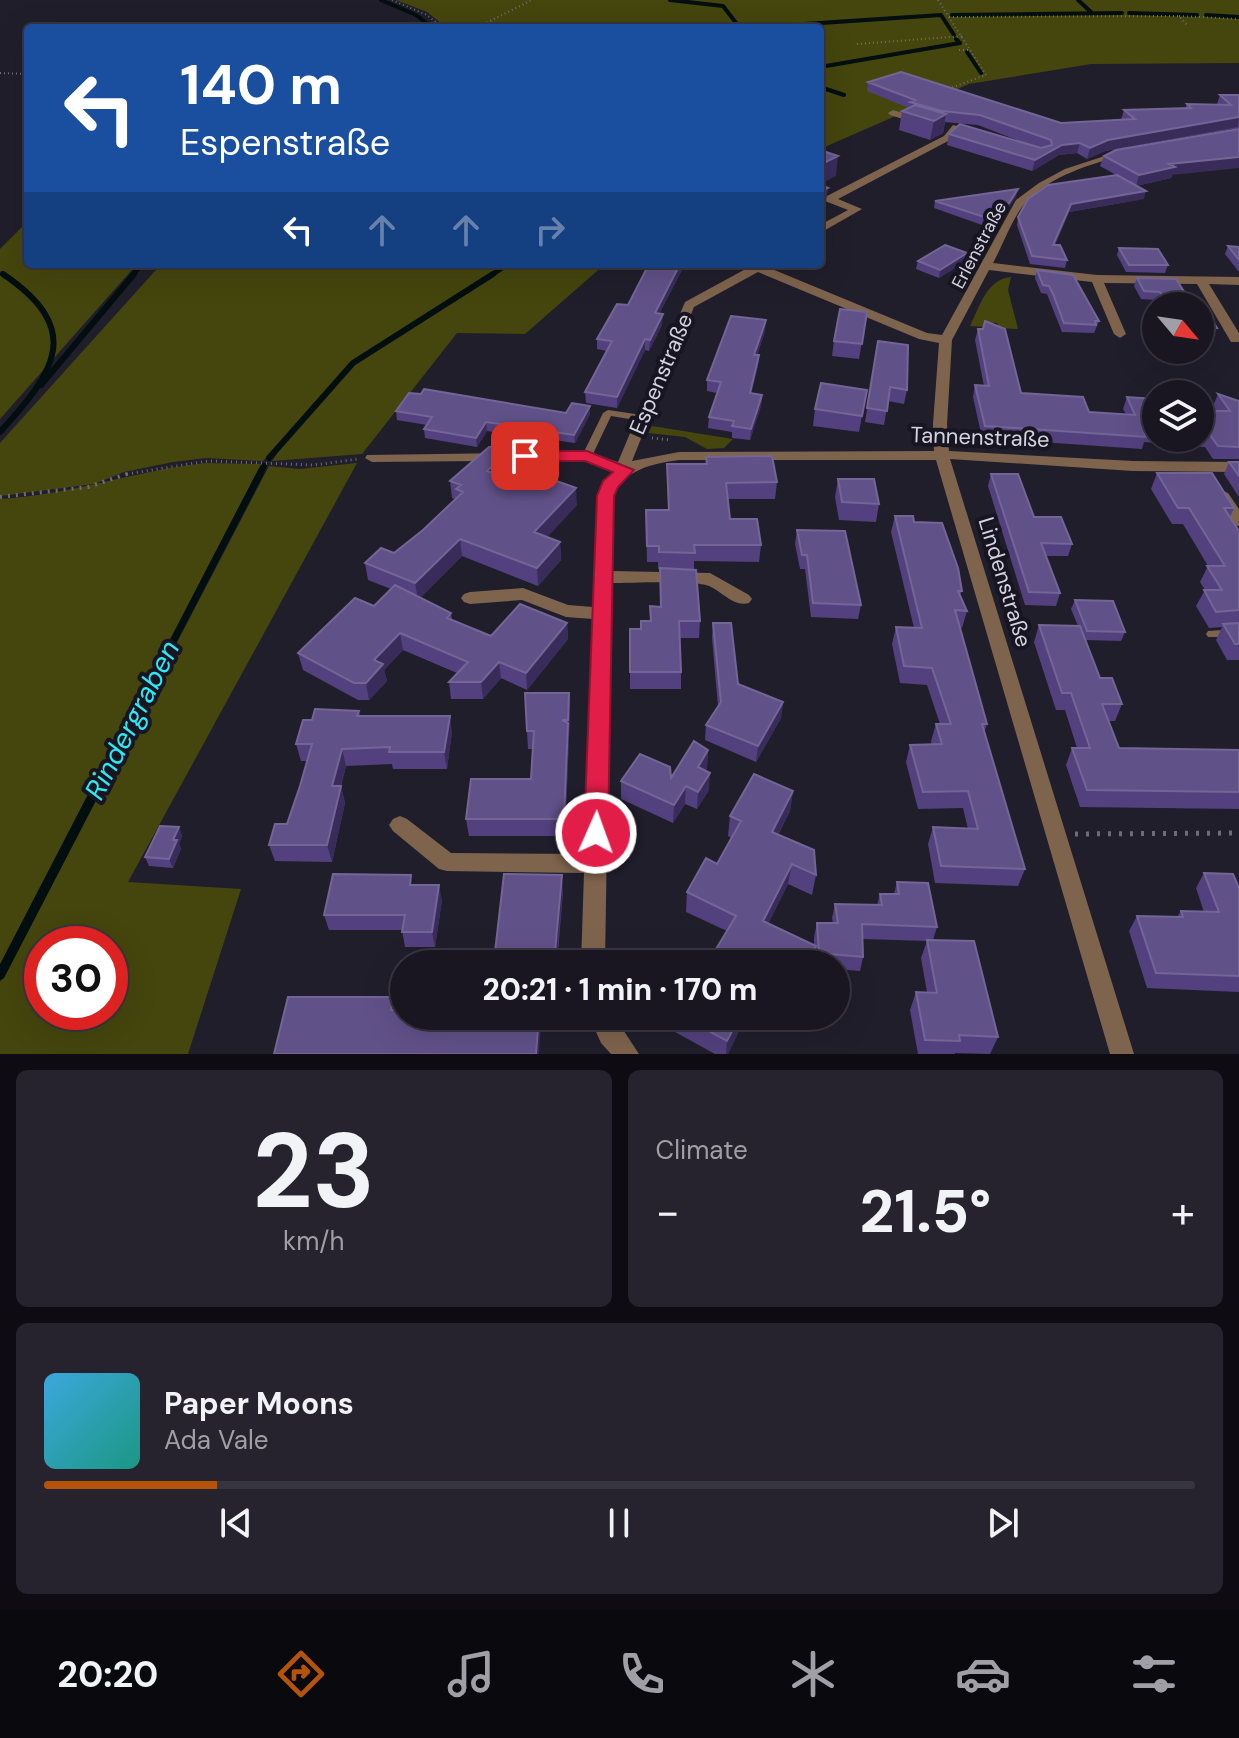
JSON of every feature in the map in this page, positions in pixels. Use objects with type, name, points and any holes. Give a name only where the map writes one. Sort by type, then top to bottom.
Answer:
[{"type":"street","points":[[824,228],[857,209],[829,199],[961,128],[939,127],[893,113]]},
{"type":"street","name":"Erlenstraße","points":[[946,340],[1010,218],[1030,193],[1089,163],[1131,152]]},
{"type":"street","points":[[985,266],[1097,279],[1239,281]]},
{"type":"street","name":"Espenstraße","points":[[625,470],[625,459],[689,305],[756,268]]},
{"type":"street","points":[[765,268],[924,336],[946,340]]},
{"type":"street","points":[[1097,279],[1120,334]]},
{"type":"street","points":[[1201,281],[1236,339]]},
{"type":"street","name":"Lindenstraße","points":[[946,340],[940,424],[942,456],[1122,1054]]},
{"type":"street","points":[[372,458],[587,456],[625,470]]},
{"type":"street","name":"Tannenstraße","points":[[719,457],[942,456],[1239,467]]},
{"type":"street","name":"Espenstraße","points":[[593,950],[605,496],[610,484],[625,470],[657,458],[719,457]]},
{"type":"street","points":[[1205,467],[1239,523],[1239,535]]},
{"type":"street","points":[[603,577],[710,579],[743,599]]},
{"type":"street","points":[[470,598],[523,594],[566,611],[602,614]]},
{"type":"street","points":[[400,825],[447,862],[595,864]]},
{"type":"street","points":[[608,1030],[627,1054]]},
{"type":"lane","points":[[587,456],[608,413],[642,418]]},
{"type":"lane","points":[[1212,634],[1239,633]]},
{"type":"path","points":[[392,0],[427,15],[438,24]]},
{"type":"path","points":[[484,24],[532,0]]},
{"type":"path","points":[[938,0],[963,36],[984,77],[944,91]]},
{"type":"path","points":[[1124,11],[1128,15]]},
{"type":"path","points":[[949,17],[1128,15],[1239,19]]},
{"type":"path","points":[[1179,16],[1187,25]]},
{"type":"path","points":[[857,44],[963,36]]},
{"type":"path","points":[[959,50],[971,50]]},
{"type":"path","points":[[0,73],[24,74]]},
{"type":"path","points":[[0,497],[88,487],[138,470],[173,464],[208,461],[314,465],[372,458]]},
{"type":"path","points":[[1057,834],[1239,833]]},
{"type":"shaded area","points":[[396,0],[1239,0],[1239,63],[1091,64],[969,84],[824,147],[824,24],[442,24],[427,12]]},
{"type":"shaded area","points":[[24,225],[24,268],[133,268],[0,419],[0,249]]},
{"type":"shaded area","points":[[160,268],[499,268],[352,362],[263,461],[206,458],[173,462],[124,472],[94,484],[0,496],[0,443]]},
{"type":"shaded area","points":[[505,268],[600,268],[525,334],[457,333],[362,454],[272,461],[293,430],[354,364]]},
{"type":"shaded area","points":[[1011,277],[1008,290],[1018,329],[999,328],[997,323],[986,322],[986,327],[970,326],[990,288]]},
{"type":"shaded area","points":[[652,426],[733,439],[724,448],[707,449],[685,437],[648,433]]},
{"type":"shaded area","points":[[207,463],[261,464],[0,968],[0,499],[52,493]]},
{"type":"shaded area","points":[[357,463],[128,882],[241,889],[188,1054],[0,1054],[0,982],[24,936],[24,1030],[128,1030],[128,926],[29,926],[269,466],[299,469]]},
{"type":"building","points":[[901,72],[1061,123],[1135,119],[1124,110],[1191,108],[1187,104],[1231,105],[1220,95],[1239,95],[1239,117],[1108,140],[1090,148],[1080,143],[1062,145],[1035,160],[949,134],[960,124],[1041,148],[1052,145],[1051,140],[980,115],[942,111],[910,102],[915,100],[868,82]]},
{"type":"building","points":[[915,105],[946,114],[934,121],[902,111]]},
{"type":"building","points":[[1239,129],[1239,157],[1169,164],[1175,167],[1139,175],[1104,156],[1116,150]]},
{"type":"building","points":[[824,151],[838,156],[824,163]]},
{"type":"building","points":[[1117,175],[1146,191],[1071,204],[1053,245],[1060,245],[1067,260],[1032,256],[1018,217],[1028,199],[1048,185]]},
{"type":"building","points":[[1018,189],[1009,203],[984,217],[935,201]]},
{"type":"building","points":[[945,245],[967,253],[940,270],[918,261]]},
{"type":"building","points":[[1228,246],[1239,247],[1239,260]]},
{"type":"building","points":[[1119,248],[1158,249],[1168,265],[1129,265]]},
{"type":"building","points":[[647,268],[678,268],[655,313],[663,314],[650,340],[645,339],[617,397],[585,392],[612,341],[597,339],[617,304],[628,305]]},
{"type":"building","points":[[1037,270],[1073,275],[1099,321],[1095,321],[1096,325],[1064,323],[1049,286],[1043,285]]},
{"type":"building","points":[[1137,278],[1176,279],[1184,292],[1160,292],[1144,291]]},
{"type":"building","points":[[840,309],[867,312],[862,344],[834,341]]},
{"type":"building","points":[[731,316],[766,320],[754,355],[759,355],[750,393],[762,395],[751,429],[732,426],[734,421],[709,417],[721,382],[707,380]]},
{"type":"building","points":[[985,321],[1005,329],[1021,393],[1083,397],[1089,412],[1135,415],[1127,397],[1142,398],[1142,437],[985,426],[975,385],[989,386],[978,329],[983,329]]},
{"type":"building","points":[[878,341],[908,345],[907,390],[890,387],[887,411],[867,408]]},
{"type":"building","points":[[821,383],[867,390],[862,416],[815,409]]},
{"type":"building","points":[[424,389],[566,413],[572,403],[590,406],[574,435],[486,422],[476,438],[424,429],[432,417],[396,411],[409,393],[421,394]]},
{"type":"building","points":[[1218,394],[1239,401],[1239,447],[1218,446],[1214,440],[1214,411],[1230,411]]},
{"type":"building","points":[[489,447],[513,447],[487,471],[527,485],[537,474],[576,488],[534,532],[560,542],[537,568],[460,539],[415,583],[365,563],[381,548],[394,553],[423,530],[463,492],[456,489],[461,485],[450,481]]},
{"type":"building","points":[[772,456],[777,482],[726,483],[730,519],[757,519],[761,545],[694,545],[695,553],[659,552],[659,546],[647,546],[646,510],[669,510],[667,464],[707,464],[706,457]]},
{"type":"building","points":[[1229,462],[1239,462],[1239,476]]},
{"type":"building","points":[[1157,473],[1212,473],[1234,508],[1224,508],[1239,531],[1239,610],[1216,612],[1204,590],[1222,590],[1207,566],[1225,566],[1189,508],[1178,508]]},
{"type":"building","points":[[991,474],[1018,474],[1034,517],[1061,517],[1072,544],[1041,543],[1060,593],[1029,592]]},
{"type":"building","points":[[838,479],[874,479],[879,504],[842,502]]},
{"type":"building","points":[[895,516],[913,516],[914,522],[942,523],[958,568],[962,591],[958,591],[967,611],[955,610],[987,724],[982,724],[1025,869],[941,866],[933,827],[978,829],[968,791],[923,792],[910,745],[942,744],[936,724],[951,724],[932,668],[904,666],[896,627],[922,628]]},
{"type":"building","points":[[797,530],[845,531],[861,605],[813,603],[807,555],[802,555]]},
{"type":"building","points":[[660,568],[696,570],[700,621],[679,621],[681,672],[630,672],[630,629],[641,629],[641,621],[651,621],[650,606],[661,607]]},
{"type":"building","points":[[395,585],[451,613],[447,618],[491,636],[520,604],[567,623],[526,673],[499,662],[481,682],[449,682],[468,662],[400,633],[374,660],[383,664],[366,683],[354,683],[298,653],[355,598],[374,606]]},
{"type":"building","points":[[1075,600],[1113,601],[1125,632],[1087,631]]},
{"type":"building","points":[[713,623],[731,623],[738,684],[783,702],[758,746],[706,725],[721,702]]},
{"type":"building","points":[[1239,623],[1239,644],[1235,644],[1223,624]]},
{"type":"building","points":[[1039,625],[1080,626],[1100,678],[1112,678],[1122,704],[1102,704],[1119,748],[1239,750],[1239,792],[1087,790],[1072,748],[1090,748],[1071,693],[1062,693]]},
{"type":"building","points":[[525,693],[569,693],[568,720],[562,720],[568,723],[564,819],[466,819],[471,779],[531,779],[534,731],[527,731]]},
{"type":"building","points":[[315,709],[359,711],[357,716],[450,716],[444,752],[389,752],[390,747],[342,749],[332,786],[341,786],[327,845],[269,845],[275,824],[287,824],[300,786],[312,744],[296,744],[303,720],[312,720]]},
{"type":"building","points":[[694,741],[708,750],[698,767],[710,773],[698,792],[686,786],[674,805],[621,781],[640,754],[670,767],[671,778]]},
{"type":"building","points":[[754,774],[793,791],[772,832],[814,850],[816,875],[792,864],[763,921],[816,946],[814,950],[715,950],[736,916],[687,892],[706,858],[717,864],[741,821],[730,816]]},
{"type":"building","points":[[160,826],[179,827],[169,859],[145,857]]},
{"type":"building","points":[[1204,873],[1233,874],[1239,888],[1239,976],[1156,973],[1137,916],[1183,917],[1181,911],[1219,912]]},
{"type":"building","points":[[333,874],[411,875],[410,885],[439,885],[432,932],[402,932],[405,915],[324,915]]},
{"type":"building","points":[[504,874],[562,875],[555,950],[495,950]]},
{"type":"building","points":[[897,882],[928,883],[937,927],[862,924],[863,957],[850,956],[850,950],[819,950],[817,923],[838,923],[835,904],[882,905],[880,894],[899,894]]},
{"type":"building","points":[[927,940],[974,941],[998,1037],[959,1035],[960,1041],[925,1040],[916,992],[937,993]]},
{"type":"building","points":[[288,997],[390,997],[390,1030],[538,1030],[536,1054],[274,1054]]},
{"type":"building","points":[[707,1030],[733,1030],[727,1041]]},
{"type":"waterway","points":[[381,0],[416,15],[428,24]]},
{"type":"waterway","points":[[670,0],[723,6],[737,24]]},
{"type":"waterway","points":[[1078,0],[1091,12]]},
{"type":"waterway","points":[[952,15],[1122,13]]},
{"type":"waterway","points":[[1129,13],[1197,15]]},
{"type":"waterway","points":[[805,24],[941,15],[954,35]]},
{"type":"waterway","points":[[1206,15],[1239,17]]},
{"type":"waterway","points":[[824,66],[960,43],[956,39]]},
{"type":"waterway","points":[[967,52],[981,73]]},
{"type":"waterway","points":[[824,88],[844,95]]},
{"type":"waterway","points":[[132,276],[139,268]]},
{"type":"waterway","name":"Rindergraben","points":[[493,274],[502,268]]},
{"type":"waterway","points":[[0,432],[35,389],[47,370],[53,351],[52,332],[45,313],[3,274]]},
{"type":"waterway","points":[[41,385],[134,274]]},
{"type":"waterway","name":"Rindergraben","points":[[269,458],[353,363],[493,274]]},
{"type":"waterway","name":"Rindergraben","points":[[261,472],[264,466]]},
{"type":"waterway","name":"Rindergraben","points":[[128,728],[261,472]]},
{"type":"waterway","name":"Rindergraben","points":[[0,975],[129,726]]},
{"type":"route","points":[[525,456],[587,456],[625,470],[610,484],[605,496],[596,833]]}]
